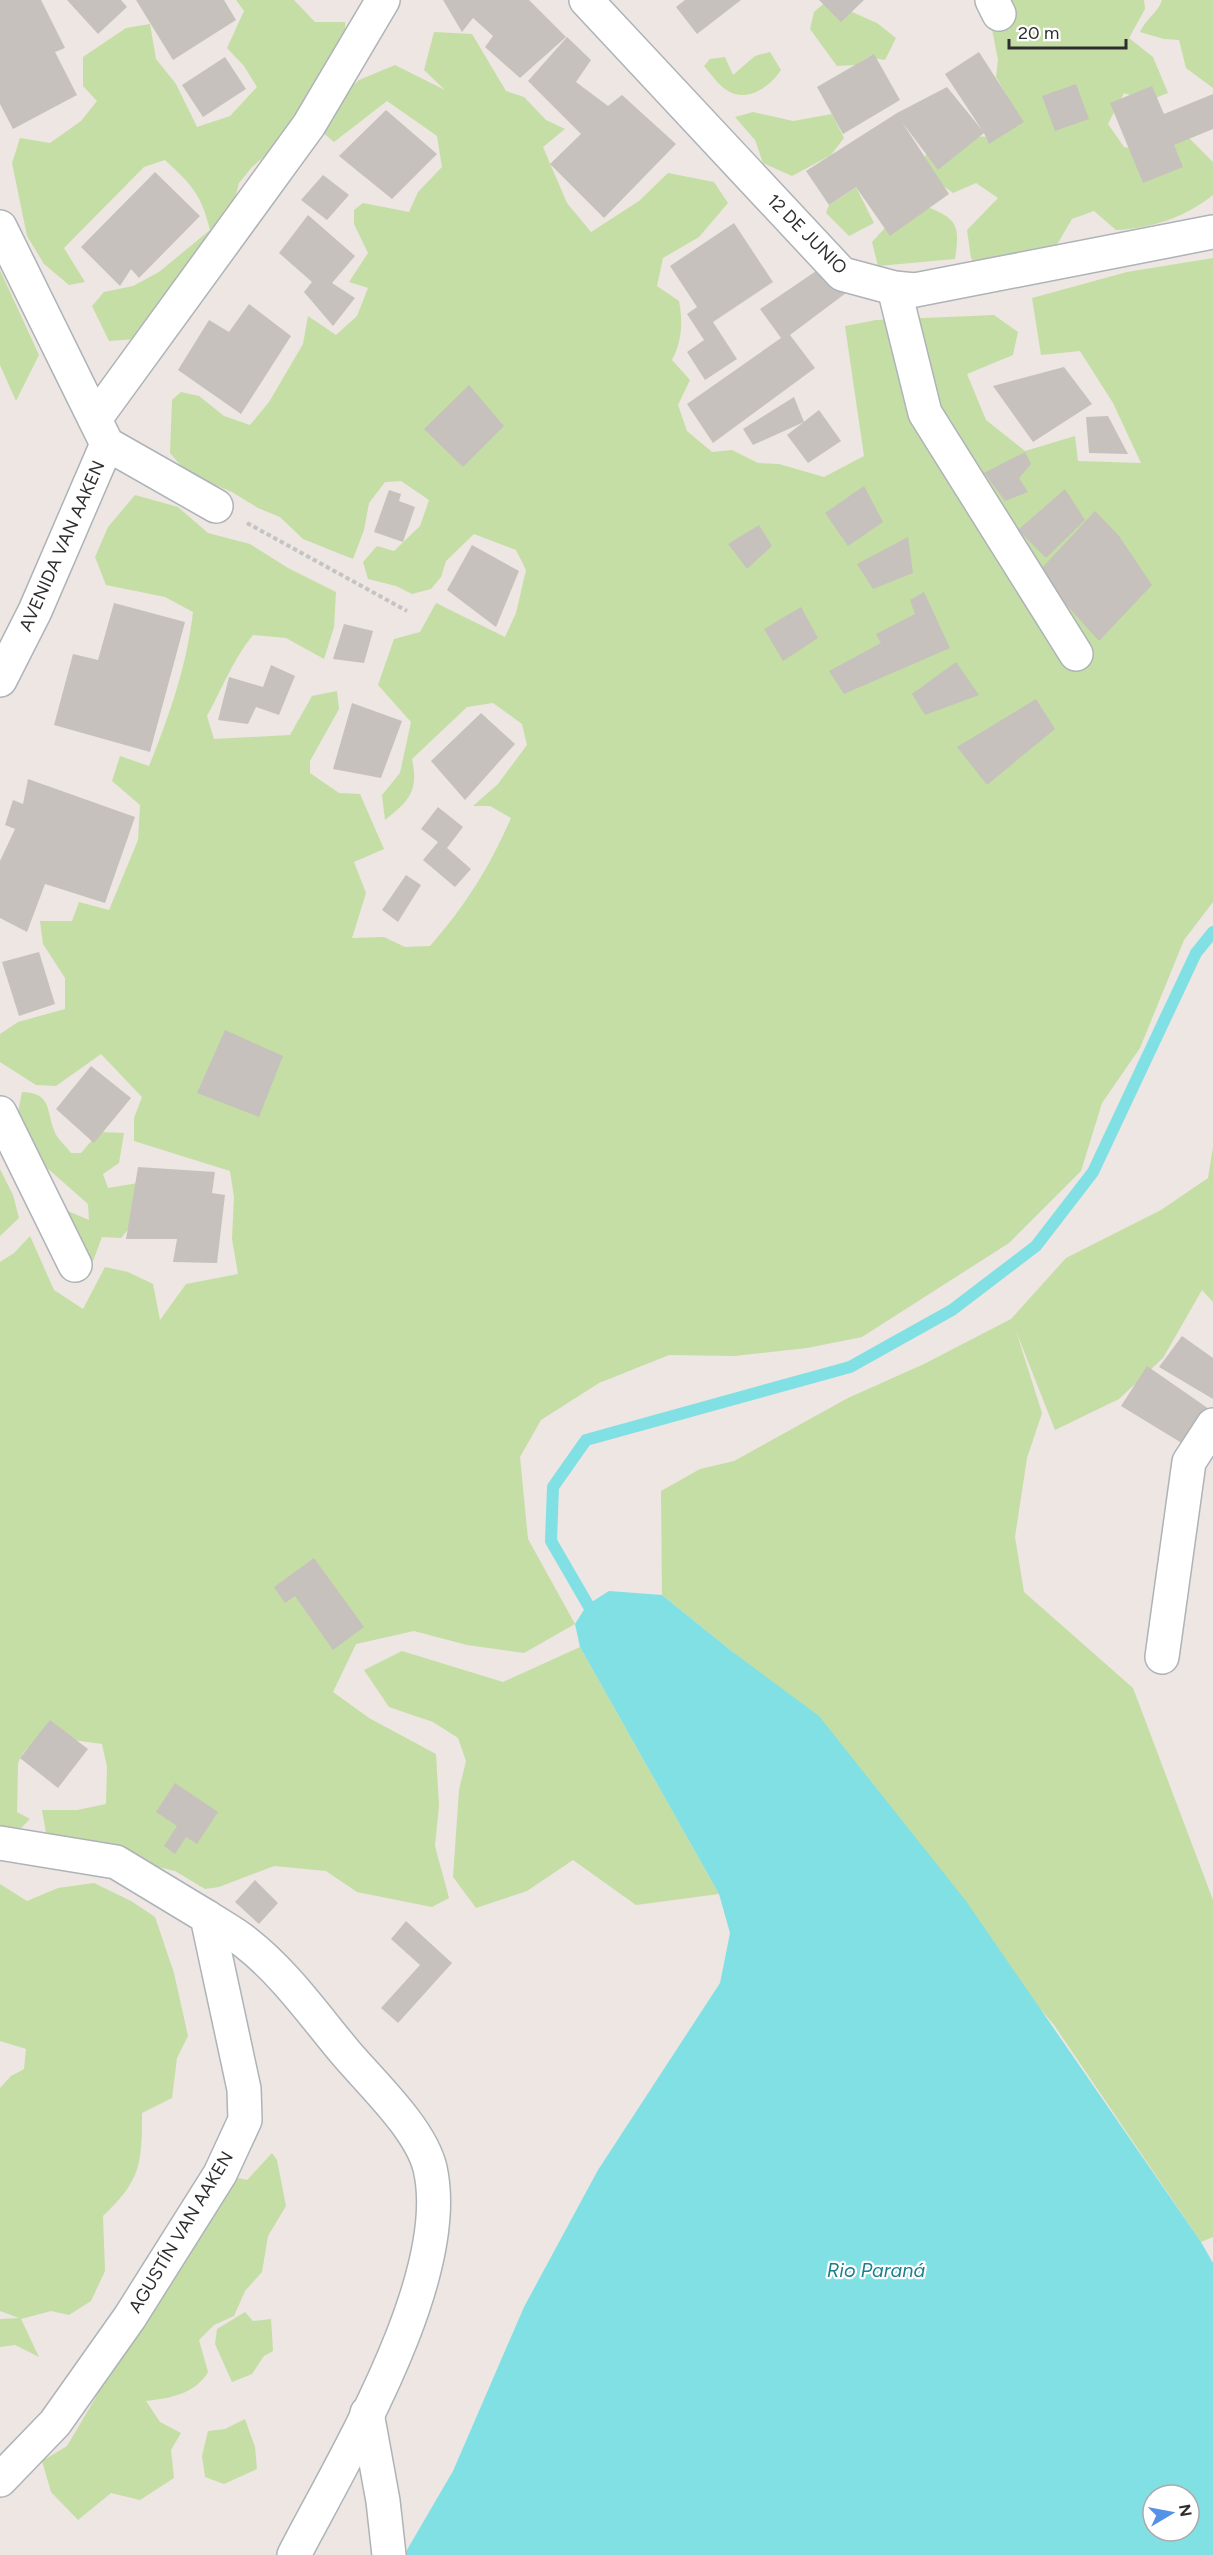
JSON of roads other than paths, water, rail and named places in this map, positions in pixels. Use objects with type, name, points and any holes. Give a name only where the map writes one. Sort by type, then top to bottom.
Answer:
[{"type":"street","name":"AVENIDA VAN AAKEN","points":[[0,680],[35,611],[101,432],[309,124],[383,0]]},
{"type":"street","name":"12 DE JUNIO","points":[[586,0],[842,274],[894,288],[915,290],[1213,232]]},
{"type":"street","points":[[0,226],[101,432],[216,506]]},
{"type":"street","points":[[894,288],[925,413],[1076,654]]},
{"type":"street","points":[[0,1113],[75,1265]]},
{"type":"street","points":[[1162,1657],[1189,1462],[1213,1425]]},
{"type":"street","points":[[0,1843],[116,1862],[245,1941],[279,1974],[410,2125],[430,2168],[434,2229],[411,2316],[367,2414],[294,2555]]},
{"type":"street","name":"AGUSTÍN VAN AAKEN","points":[[0,2480],[55,2423],[130,2317],[220,2174],[245,2120],[244,2089],[207,1917]]},
{"type":"street","points":[[367,2414],[383,2500],[390,2555]]},
{"type":"water","name":"Rio Paraná","points":[[609,1591],[662,1595],[734,1653],[819,1716],[966,1901],[1201,2242],[1213,2263],[1213,2555],[404,2555],[453,2471],[524,2307],[598,2170],[720,1983],[730,1933],[719,1894],[580,1647],[575,1624],[587,1605]]},
{"type":"waterway","points":[[595,1617],[551,1541],[553,1487],[586,1440],[850,1367],[952,1310],[1036,1246],[1093,1172],[1196,953],[1213,932]]}]
